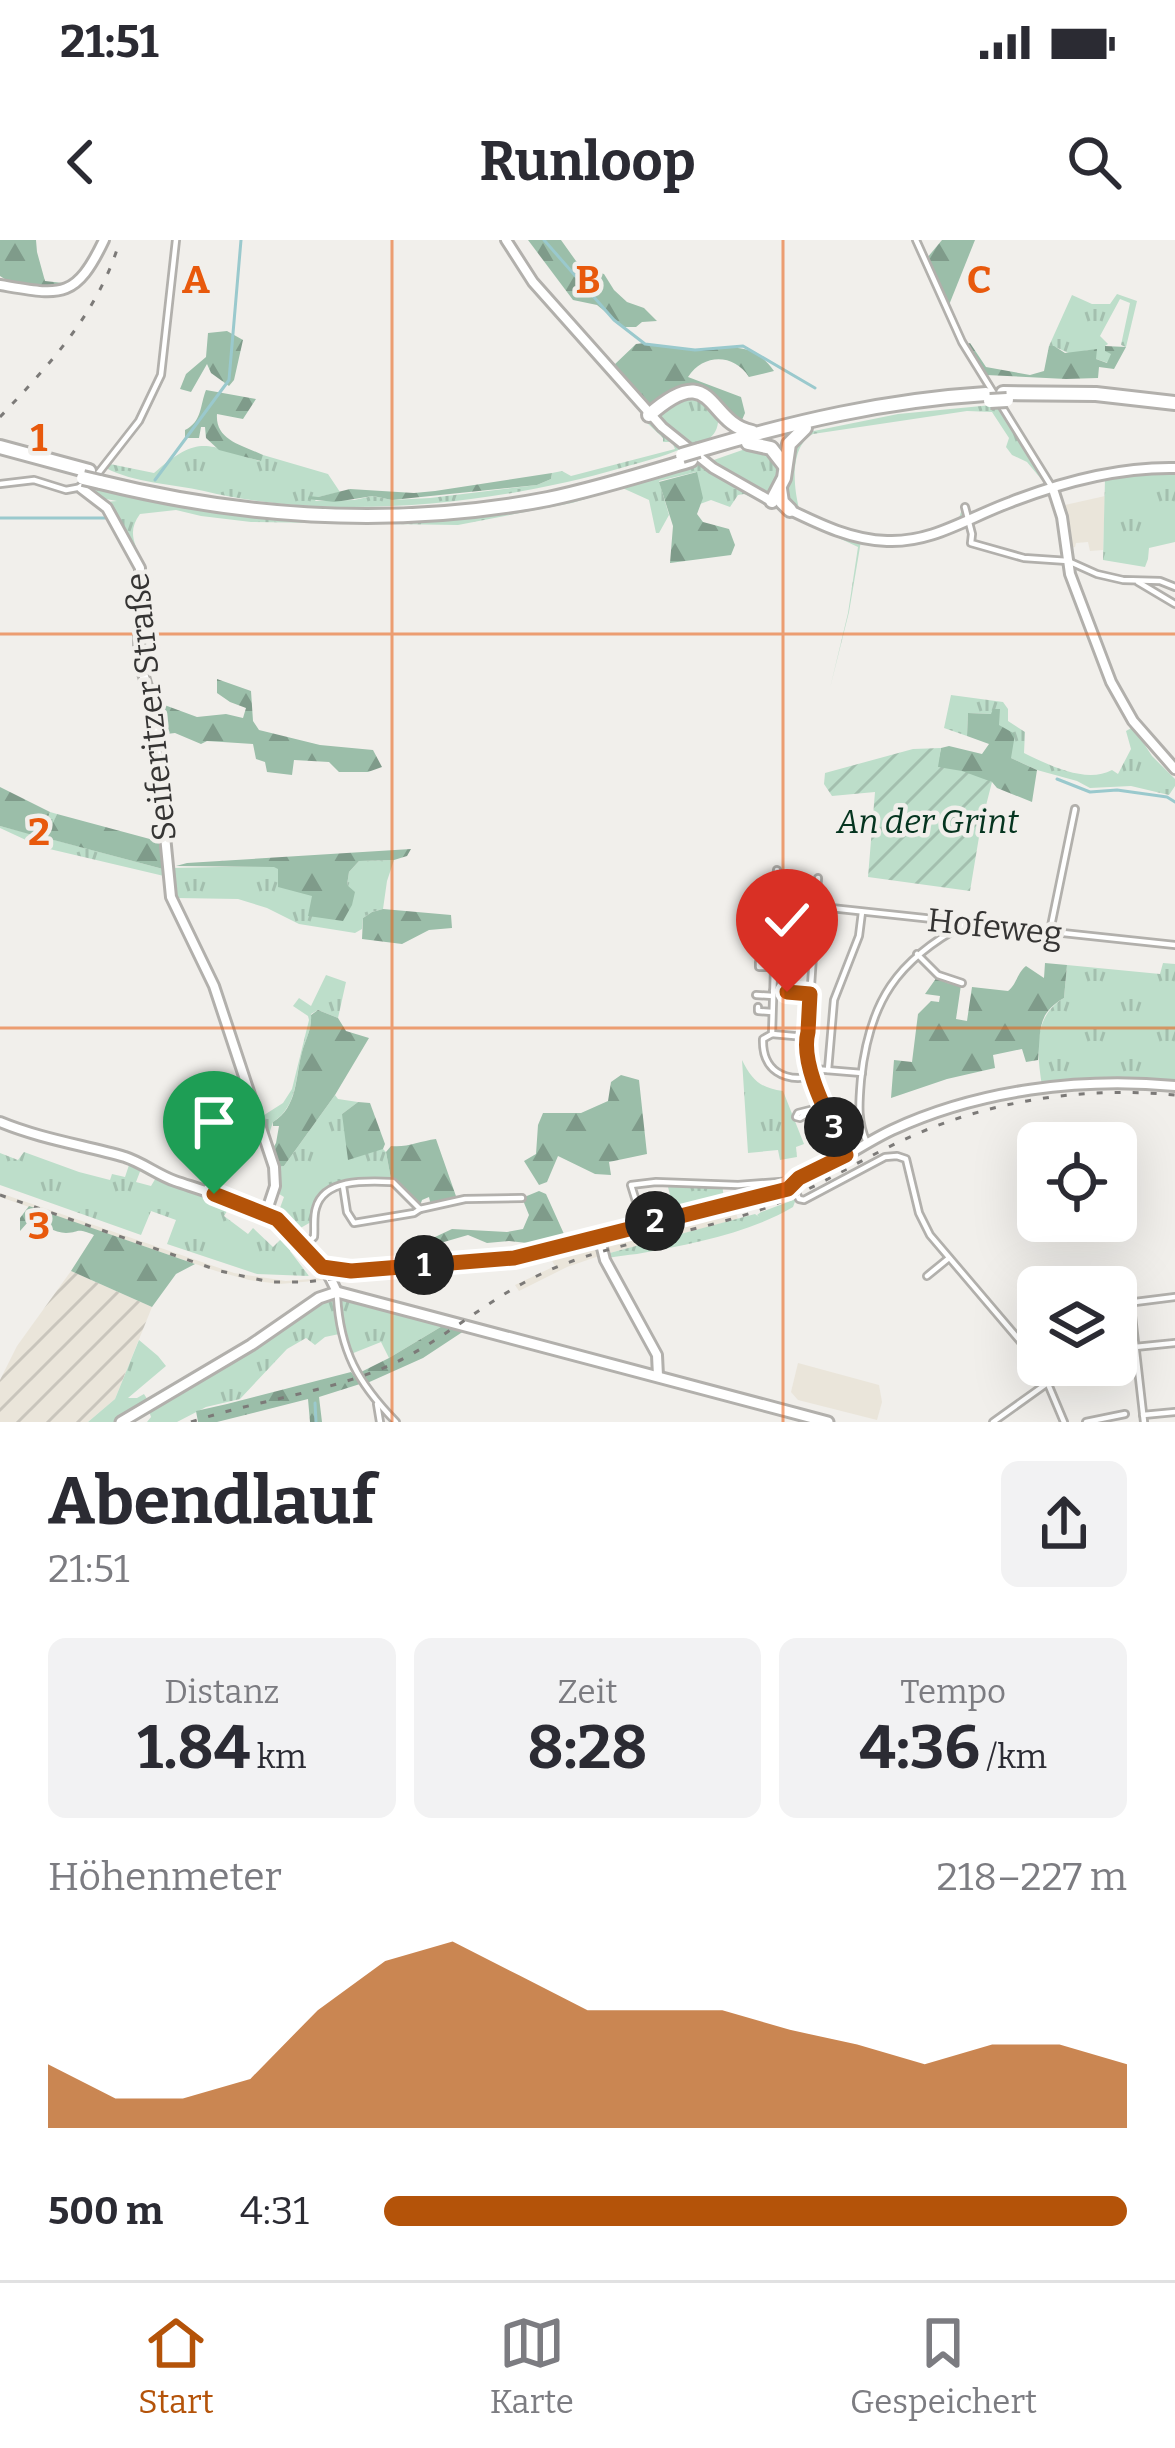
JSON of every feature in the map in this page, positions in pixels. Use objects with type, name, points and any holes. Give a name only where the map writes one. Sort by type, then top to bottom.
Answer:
[{"type":"highway","points":[[650,415],[670,397],[688,392],[706,396],[739,429],[759,432]]},
{"type":"highway","points":[[0,451],[158,496],[255,512],[393,518],[550,498],[759,432],[864,408],[1096,394],[1175,406]]},
{"type":"highway","points":[[696,454],[910,408],[997,397]]},
{"type":"highway","points":[[662,404],[658,416],[662,427]]},
{"type":"highway","points":[[696,454],[718,431],[717,404]]},
{"type":"highway","points":[[772,501],[780,487],[789,444],[805,428]]},
{"type":"highway","points":[[748,443],[771,448],[785,466]]},
{"type":"highway","points":[[780,487],[782,502],[790,510]]},
{"type":"main road","points":[[121,1422],[251,1345],[319,1298],[337,1292],[828,1422]]},
{"type":"street","points":[[0,285],[50,293],[67,290],[81,279],[104,240]]},
{"type":"street","points":[[0,484],[34,480],[61,489],[92,479],[127,436],[146,409],[160,375],[176,240]]},
{"type":"street","points":[[506,240],[532,282],[662,427],[713,468],[835,531],[887,542],[932,536],[1053,489],[1122,472],[1175,468]]},
{"type":"street","points":[[916,240],[962,342],[1053,489],[1070,574],[1118,696],[1147,740],[1175,770]]},
{"type":"street","name":"Seiferitzer Straße","points":[[92,479],[140,568],[139,660],[152,703],[171,897],[214,986],[274,1167],[275,1186],[266,1213]]},
{"type":"street","points":[[965,507],[971,543],[1024,558],[1068,561],[1097,574],[1138,583],[1175,604]]},
{"type":"street","points":[[1138,583],[1160,581],[1175,587]]},
{"type":"street","points":[[1050,931],[1075,808]]},
{"type":"street","points":[[772,1034],[776,870]]},
{"type":"street","points":[[818,878],[805,1036],[824,1106],[846,1155]]},
{"type":"street","name":"Hofeweg","points":[[774,904],[1175,945]]},
{"type":"street","points":[[828,1070],[835,1000],[859,936],[862,912]]},
{"type":"street","points":[[867,1143],[858,1117],[862,1073],[868,1034],[883,995],[917,954],[968,922]]},
{"type":"street","points":[[775,948],[813,951]]},
{"type":"street","points":[[917,954],[938,976],[962,983]]},
{"type":"street","points":[[759,962],[759,967],[775,967]]},
{"type":"street","points":[[756,995],[810,994]]},
{"type":"street","points":[[758,1007],[758,1011],[772,1012]]},
{"type":"street","points":[[805,1036],[765,1036],[764,1056],[770,1067],[797,1079],[828,1070],[862,1073]]},
{"type":"street","points":[[643,1224],[631,1185],[794,1184],[893,1130],[1011,1094],[1109,1083],[1175,1086]]},
{"type":"street","points":[[812,1111],[824,1106]]},
{"type":"street","points":[[0,1122],[58,1143],[127,1158],[166,1178],[277,1219],[304,1245],[337,1292],[342,1337],[354,1370],[396,1422]]},
{"type":"street","points":[[794,1184],[799,1199],[805,1200],[885,1157],[902,1157],[908,1164],[923,1224],[1017,1338]]},
{"type":"street","points":[[304,1245],[314,1237],[315,1210],[331,1187],[393,1182],[420,1209]]},
{"type":"street","points":[[343,1185],[344,1202],[354,1223],[464,1199],[520,1198]]},
{"type":"street","points":[[322,1267],[351,1271],[514,1258],[744,1202],[776,1187]]},
{"type":"street","points":[[598,1236],[605,1260],[657,1355],[658,1376]]},
{"type":"street","points":[[927,1276],[949,1258]]},
{"type":"street","points":[[1137,1302],[1175,1297]]},
{"type":"street","points":[[1137,1347],[1175,1343]]},
{"type":"street","points":[[1137,1365],[1143,1419],[1175,1412]]},
{"type":"street","points":[[993,1422],[1043,1386]]},
{"type":"street","points":[[1050,1386],[1064,1422]]},
{"type":"street","points":[[377,1402],[380,1422]]},
{"type":"street","points":[[1086,1422],[1125,1414]]},
{"type":"shaded area","points":[[1105,496],[1103,550],[1090,551],[1088,542],[1070,548],[1065,505]]},
{"type":"shaded area","points":[[0,1193],[234,1273],[286,1281],[506,1262],[660,1233],[736,1213],[738,1219],[602,1255],[519,1291],[515,1285],[555,1266],[551,1259],[280,1284],[216,1271],[0,1197]]},
{"type":"shaded area","points":[[71,1271],[152,1307],[115,1399],[88,1422],[0,1422],[0,1380],[17,1346]]},
{"type":"shaded area","points":[[798,1363],[879,1385],[882,1402],[877,1420],[798,1400],[791,1392]]},
{"type":"green space","points":[[0,240],[36,240],[45,281],[63,286],[30,287],[0,276]]},
{"type":"green space","points":[[528,240],[561,240],[584,268],[604,274],[627,302],[644,308],[657,321],[624,327],[597,305],[573,300]]},
{"type":"green space","points":[[942,240],[975,240],[949,305],[927,258]]},
{"type":"green space","points":[[1117,294],[1137,301],[1126,347],[1121,345],[1130,303],[1120,299],[1100,336],[1112,354],[1108,363],[1088,350],[1070,353],[1049,346],[1072,295],[1092,304],[1110,304]]},
{"type":"green space","points":[[227,331],[243,340],[234,380],[229,386],[207,364],[191,392],[180,389],[186,374],[206,357],[208,333]]},
{"type":"green space","points":[[970,343],[986,367],[1030,375],[1044,371],[1049,346],[1065,353],[1097,349],[1096,359],[1107,363],[1111,354],[1105,346],[1126,347],[1114,369],[1099,367],[1098,378],[1066,379],[986,375],[965,345]]},
{"type":"green space","points":[[636,344],[747,350],[774,371],[749,377],[735,364],[719,359],[702,364],[688,377],[741,397],[742,420],[717,398],[696,389],[673,392],[647,405],[613,366]]},
{"type":"green space","points":[[206,390],[256,399],[243,419],[217,414],[220,430],[263,455],[261,461],[219,450],[206,438],[205,427],[199,438],[185,438],[185,430],[198,418]]},
{"type":"green space","points":[[701,396],[718,415],[717,429],[705,441],[688,447],[668,429],[659,412],[675,397]]},
{"type":"green space","points":[[999,406],[1046,485],[1006,447],[1009,438],[992,412],[967,411],[813,434],[800,447],[795,467],[799,508],[836,529],[877,537],[918,533],[958,521],[963,506],[959,523],[914,536],[891,538],[868,537],[846,533],[824,525],[783,500],[789,449],[804,433],[898,414]]},
{"type":"green space","points":[[649,418],[681,449],[572,481],[467,500],[305,506],[141,480],[106,468],[110,464],[154,473],[182,452],[204,446],[260,461],[263,455],[328,474],[340,492],[315,501],[430,498],[537,485],[551,479],[552,473],[571,476],[675,449],[645,421],[653,424]]},
{"type":"green space","points":[[762,447],[782,469],[771,494],[708,462]]},
{"type":"green space","points":[[703,463],[739,489],[814,526],[861,541],[830,688],[858,547],[744,494],[730,507],[711,500],[700,504],[696,472],[659,481],[669,515],[659,533],[649,500],[618,486],[572,503],[458,525],[251,522],[176,510],[140,514],[133,549],[105,502],[117,501],[86,488],[96,486],[243,514],[407,520]]},
{"type":"green space","points":[[697,472],[703,498],[697,514],[703,522],[729,529],[735,545],[731,555],[670,563],[673,526],[659,482]]},
{"type":"green space","points":[[552,473],[551,479],[537,485],[392,500],[373,496],[335,502],[308,499],[350,489],[435,491]]},
{"type":"green space","points":[[1175,474],[1175,542],[1149,548],[1145,567],[1103,560],[1105,478]]},
{"type":"green space","points":[[217,679],[251,691],[253,721],[259,730],[320,745],[373,750],[382,767],[339,772],[329,762],[294,760],[292,775],[267,772],[265,762],[256,759],[253,744],[201,744],[175,733],[158,735],[159,703],[197,717],[226,714],[243,718],[246,708],[217,693]]},
{"type":"green space","points":[[951,695],[1003,702],[1008,721],[1025,732],[1024,753],[1079,774],[1112,770],[1118,774],[1131,749],[1126,731],[1133,727],[1175,779],[1175,786],[1169,795],[1131,786],[1090,788],[1037,770],[1011,758],[999,726],[999,709],[992,714],[968,713],[967,736],[944,728]]},
{"type":"green space","points":[[1000,709],[999,725],[1015,734],[1011,758],[1037,770],[1032,802],[992,782],[937,767],[941,748],[982,754],[989,744],[967,736],[968,713],[991,714]]},
{"type":"green space","name":"An der Grint","points":[[941,748],[938,767],[992,782],[970,891],[868,877],[875,792],[832,796],[824,784],[825,773],[913,749]]},
{"type":"green space","points":[[0,787],[50,812],[40,837],[0,826]]},
{"type":"green space","points":[[50,812],[57,814],[47,838],[163,869],[164,876],[41,847],[0,828],[40,836]]},
{"type":"green space","points":[[57,814],[161,842],[163,869],[46,838]]},
{"type":"green space","points":[[411,849],[407,856],[394,860],[359,861],[349,872],[347,885],[355,892],[343,921],[308,916],[312,896],[278,887],[274,867],[176,866],[187,863]]},
{"type":"green space","points":[[394,860],[383,909],[363,918],[362,929],[355,933],[299,924],[238,899],[176,898],[171,868],[274,866],[347,885],[349,872],[359,861]]},
{"type":"green space","points":[[383,909],[451,915],[452,928],[429,930],[402,944],[362,939],[363,918]]},
{"type":"green space","points":[[1045,963],[1067,965],[1064,998],[1049,1010],[1042,1024],[1038,1060],[1026,1062],[1022,1049],[993,1055],[995,1068],[891,1098],[894,1060],[912,1062],[918,1014],[931,1001],[939,1002],[940,996],[925,994],[937,977],[961,985],[956,1019],[967,1021],[972,987],[1008,991],[1026,966],[1044,978]]},
{"type":"green space","points":[[1163,963],[1175,964],[1175,1082],[1112,1079],[1042,1086],[1039,1037],[1046,1015],[1064,998],[1067,965],[1160,974]]},
{"type":"green space","points":[[326,975],[346,982],[338,1018],[318,1010],[311,1014],[291,1099],[268,1137],[261,1117],[283,1103],[292,1089],[309,1020],[293,1006],[299,998],[311,1006]]},
{"type":"green space","points":[[318,1010],[338,1018],[346,1031],[369,1038],[335,1095],[284,1166],[277,1167],[272,1150],[279,1126],[273,1122],[291,1100],[311,1015]]},
{"type":"green space","points":[[742,1060],[758,1082],[783,1091],[804,1144],[796,1147],[797,1157],[780,1160],[778,1150],[748,1153]]},
{"type":"green space","points":[[621,1075],[639,1080],[647,1154],[609,1162],[611,1175],[595,1174],[558,1156],[547,1182],[539,1185],[524,1161],[536,1154],[543,1113],[581,1113],[608,1101],[611,1082]]},
{"type":"green space","points":[[335,1095],[358,1102],[342,1114],[377,1149],[386,1152],[391,1179],[323,1189],[311,1222],[297,1230],[277,1216],[284,1197],[276,1192],[277,1167],[284,1166]]},
{"type":"green space","points":[[358,1102],[370,1103],[385,1144],[383,1149],[348,1160],[342,1114]]},
{"type":"green space","points":[[436,1139],[457,1199],[431,1206],[429,1197],[420,1206],[391,1179],[386,1152],[391,1146]]},
{"type":"green space","points":[[24,1152],[110,1180],[112,1174],[125,1177],[130,1162],[141,1169],[136,1182],[151,1186],[157,1176],[232,1203],[224,1216],[248,1234],[253,1228],[273,1247],[288,1232],[297,1241],[290,1251],[309,1276],[257,1274],[167,1244],[176,1220],[151,1211],[141,1235],[0,1185],[0,1153],[18,1160]]},
{"type":"green space","points":[[667,1183],[722,1184],[725,1206],[793,1193],[711,1220],[603,1244],[603,1236],[679,1215]]},
{"type":"green space","points":[[539,1191],[546,1194],[564,1234],[536,1244],[487,1243],[468,1235],[437,1244],[435,1237],[452,1229],[523,1229],[529,1215],[522,1198]]},
{"type":"green space","points":[[796,1199],[793,1207],[775,1216],[718,1237],[637,1254],[608,1258],[606,1254],[755,1214],[759,1217],[761,1212]]},
{"type":"green space","points":[[29,1206],[195,1264],[176,1274],[152,1307],[71,1271],[94,1235],[62,1233],[28,1222],[20,1231],[20,1218]]},
{"type":"green space","points":[[334,1296],[335,1300],[342,1296],[449,1322],[389,1358],[381,1342],[351,1354],[344,1333],[315,1345],[306,1338],[287,1349],[240,1399],[206,1407],[177,1422],[147,1422],[149,1411]]},
{"type":"green space","points":[[449,1322],[467,1329],[423,1358],[365,1384],[359,1373]]},
{"type":"green space","points":[[139,1340],[166,1366],[128,1398],[144,1394],[149,1402],[115,1422],[88,1422],[115,1399]]},
{"type":"green space","points":[[351,1372],[360,1384],[319,1397],[322,1422],[310,1422],[308,1399],[217,1422],[198,1422],[196,1411]]},
{"type":"waterway","points":[[155,480],[229,380],[241,240]]},
{"type":"waterway","points":[[544,240],[614,320],[645,344],[695,350],[743,346],[815,388]]},
{"type":"waterway","points":[[0,518],[105,518]]},
{"type":"waterway","points":[[1057,779],[1090,792],[1117,790],[1175,802]]},
{"type":"waterway","points":[[315,1403],[316,1422]]},
{"type":"railway","points":[[0,417],[86,314],[120,240]]},
{"type":"railway","points":[[191,1422],[376,1371],[419,1350],[541,1274],[596,1253],[768,1207],[899,1142],[965,1116],[1069,1095],[1175,1095]]},
{"type":"railway","points":[[0,1195],[220,1271],[270,1282],[503,1265],[557,1255]]},
{"type":"route","points":[[214,1194],[277,1219],[322,1267],[351,1271],[514,1258],[788,1189],[799,1178],[846,1155],[807,1055],[810,994],[787,992]]}]
